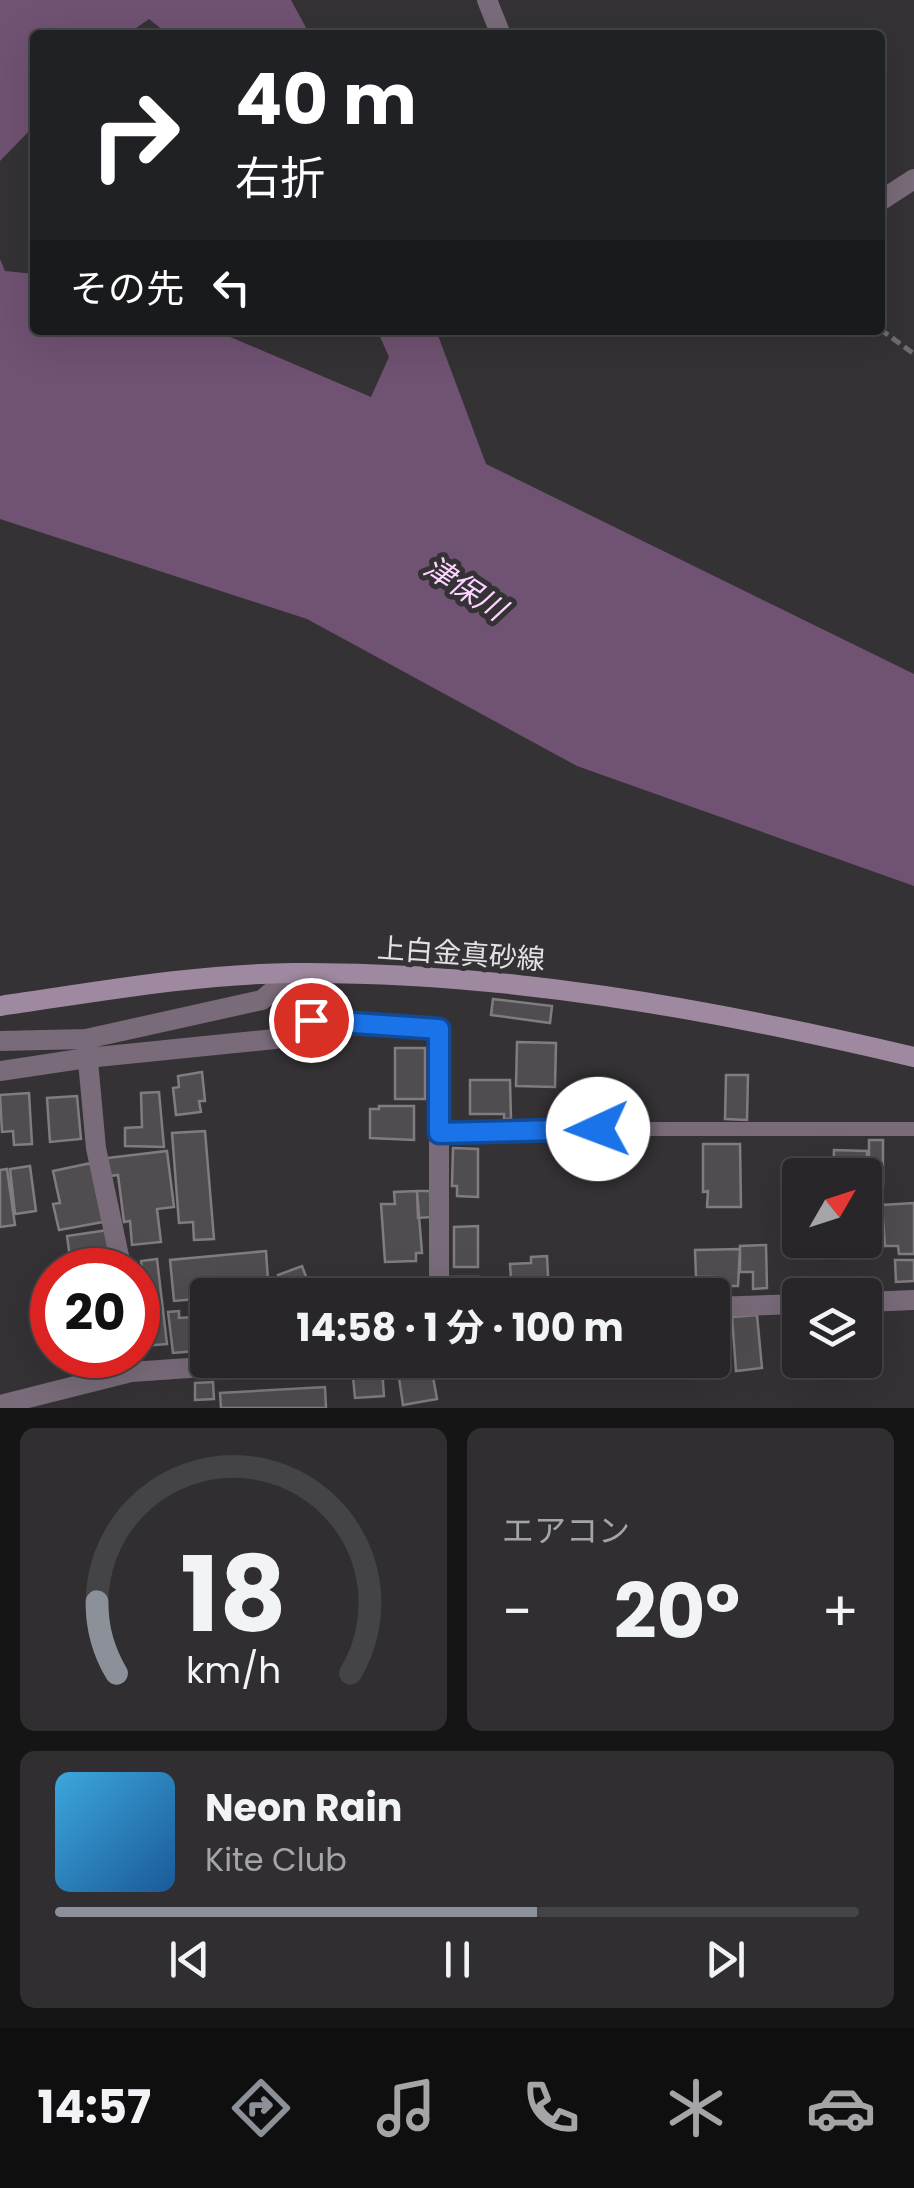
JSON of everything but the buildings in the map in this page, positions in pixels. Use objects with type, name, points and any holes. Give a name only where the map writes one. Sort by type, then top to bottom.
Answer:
[{"type":"main road","name":"上白金真砂線","points":[[0,1006],[214,978],[293,973],[439,977],[574,990],[786,1026],[914,1057]]},
{"type":"street","points":[[487,0],[499,30]]},
{"type":"street","points":[[885,198],[914,178]]},
{"type":"street","points":[[0,1071],[262,1000],[293,973]]},
{"type":"street","points":[[0,1041],[86,1048],[274,1039],[311,1020],[439,1029],[439,1278]]},
{"type":"street","points":[[86,1048],[96,1148],[117,1248]]},
{"type":"street","points":[[882,1301],[914,1300]]},
{"type":"street","points":[[730,1306],[782,1305]]},
{"type":"street","points":[[160,1363],[190,1363]]},
{"type":"street","points":[[0,1405],[86,1378]]},
{"type":"lane","points":[[439,1133],[914,1129]]},
{"type":"path","points":[[885,333],[914,354]]},
{"type":"water","points":[[0,0],[291,0],[307,30],[163,30],[149,19],[133,30],[30,30],[30,130],[0,161]]},
{"type":"water","name":"津保川","points":[[0,259],[5,271],[30,274],[30,335],[226,335],[371,397],[389,357],[379,335],[438,335],[486,464],[914,674],[914,886],[577,766],[307,619],[0,519]]},
{"type":"route","points":[[311,1020],[439,1029],[439,1133],[598,1129]]}]
